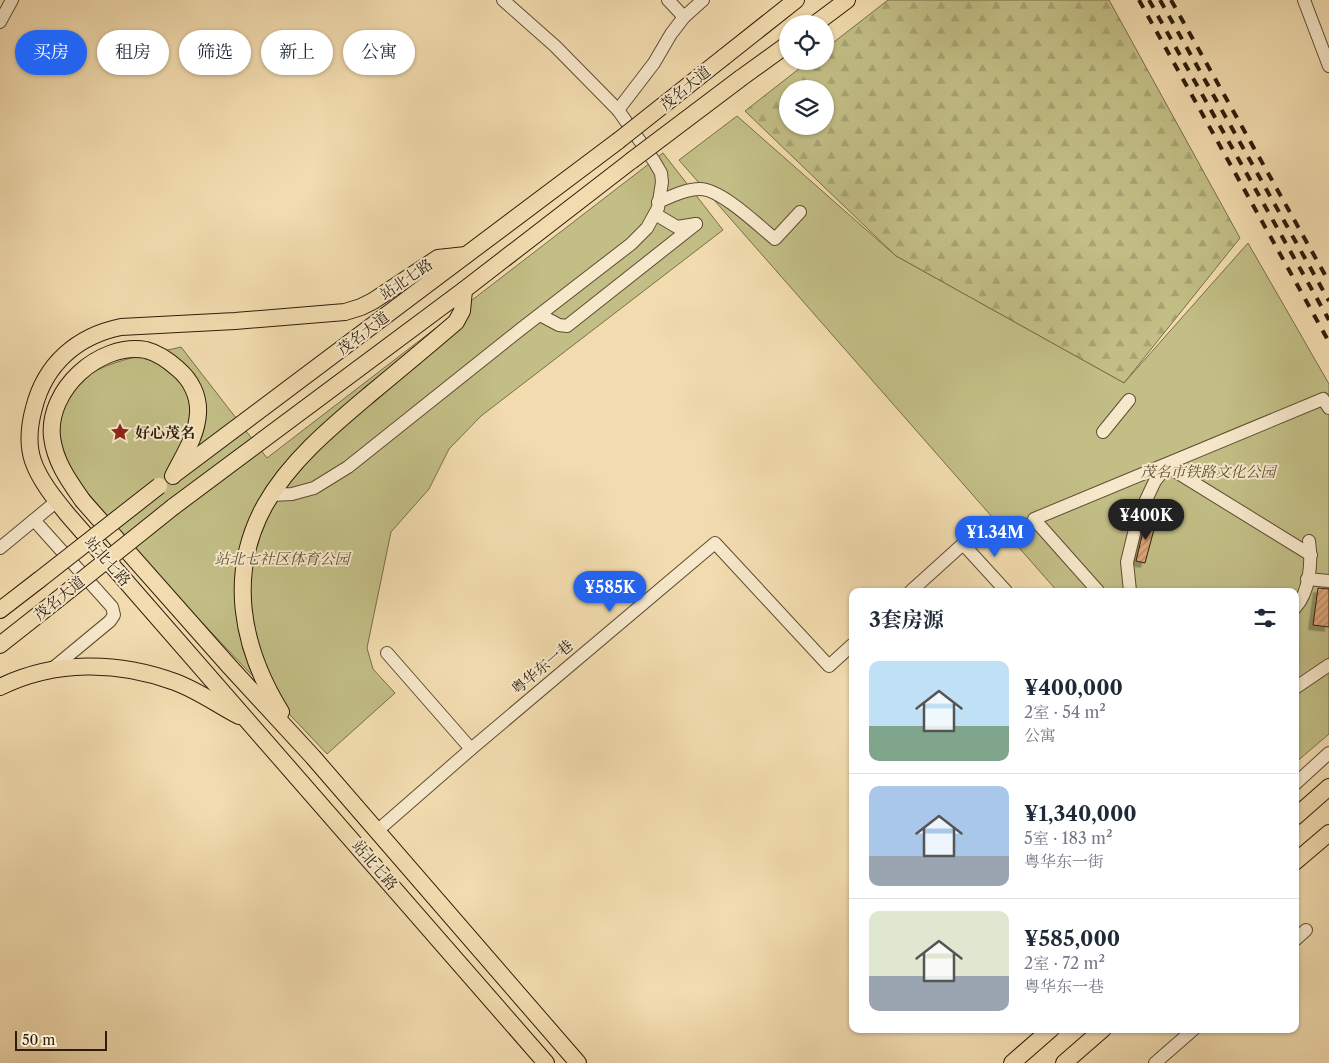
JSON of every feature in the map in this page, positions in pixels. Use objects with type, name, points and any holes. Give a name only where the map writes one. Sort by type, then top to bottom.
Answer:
[{"type":"main road","name":"茂名大道","points":[[0,610],[159,486],[618,141],[796,0]]},
{"type":"main road","points":[[827,15],[847,0]]},
{"type":"main road","name":"茂名大道","points":[[0,645],[174,507],[779,51]]},
{"type":"main road","name":"站北七路","points":[[466,256],[438,258],[373,301],[345,312],[235,321],[121,327],[91,336],[64,355],[52,368],[42,384],[29,424],[29,435],[33,460],[40,476],[57,501],[546,1063]]},
{"type":"main road","points":[[312,757],[291,728],[261,675],[253,655],[244,614],[242,589],[245,560],[254,531],[265,506],[288,472],[330,429],[456,322],[462,311],[464,290]]},
{"type":"main road","name":"站北七路","points":[[173,476],[192,438],[197,422],[197,400],[194,390],[185,375],[165,359],[146,350],[111,354],[87,366],[64,390],[54,412],[52,436],[54,450],[63,472],[83,501],[377,831],[574,1061]]},
{"type":"main road","points":[[0,687],[52,669],[110,666],[176,682],[249,722]]},
{"type":"main road","points":[[1299,813],[1329,787]]},
{"type":"main road","points":[[1299,859],[1329,833]]},
{"type":"main road","points":[[424,922],[442,906]]},
{"type":"main road","points":[[1012,1063],[1046,1033]]},
{"type":"main road","points":[[1064,1063],[1098,1033]]},
{"type":"street","points":[[0,22],[12,0]]},
{"type":"street","points":[[271,496],[292,494],[314,488],[348,467],[632,244],[643,234],[657,208],[662,182],[661,173],[618,110],[555,46],[504,0]]},
{"type":"street","points":[[668,0],[684,17]]},
{"type":"street","points":[[618,110],[654,63],[671,34],[684,17],[703,0]]},
{"type":"street","points":[[1304,0],[1329,66]]},
{"type":"street","points":[[657,208],[683,192],[702,189],[723,198],[738,208],[775,239],[800,212]]},
{"type":"street","points":[[540,315],[558,325],[567,326],[696,224],[677,227],[657,208]]},
{"type":"street","points":[[1095,588],[1034,519],[1323,399],[1329,408]]},
{"type":"street","points":[[1104,432],[1129,400]]},
{"type":"street","points":[[1166,465],[1311,555]]},
{"type":"street","points":[[1130,588],[1127,562],[1138,517],[1166,465]]},
{"type":"street","points":[[0,548],[57,501]]},
{"type":"street","points":[[34,520],[112,607],[114,615],[110,622],[52,669]]},
{"type":"street","points":[[1299,602],[1305,593],[1311,555],[1309,541]]},
{"type":"street","name":"粤华东一巷","points":[[377,831],[715,543],[830,666],[849,648]]},
{"type":"street","points":[[914,588],[963,544],[1003,588]]},
{"type":"street","points":[[1307,579],[1329,581]]},
{"type":"street","points":[[388,653],[471,749]]},
{"type":"street","points":[[1299,685],[1329,664]]},
{"type":"street","points":[[1299,780],[1329,753]]},
{"type":"street","points":[[1299,936],[1306,930]]},
{"type":"street","points":[[1030,1047],[1036,1033]]},
{"type":"street","points":[[1155,1063],[1189,1033]]},
{"type":"green space","points":[[888,0],[1109,0],[1240,238],[1124,383],[896,256],[745,111],[779,84],[779,135],[834,135],[834,80],[785,80],[797,70],[834,70],[834,42]]},
{"type":"green space","name":"茂名市铁路文化公园","points":[[737,116],[896,256],[1124,383],[1248,243],[1329,384],[1329,734],[1299,760],[1299,588],[1054,588],[679,160]]},
{"type":"green space","name":"站北七社区体育公园","points":[[663,153],[723,230],[481,416],[449,449],[429,489],[391,532],[367,648],[373,669],[395,693],[327,754],[162,579],[77,480],[66,463],[60,444],[58,422],[62,404],[71,390],[84,378],[98,370],[131,358],[181,347],[267,458]]},
{"type":"building","points":[[1146,519],[1156,522],[1145,563],[1136,561]]},
{"type":"building","points":[[1318,588],[1329,589],[1329,627],[1313,625]]},
{"type":"railway","points":[[1139,0],[1329,342]]},
{"type":"railway","points":[[1149,0],[1329,320]]},
{"type":"railway","points":[[1160,0],[1329,301]]},
{"type":"railway","points":[[1171,0],[1329,282]]},
{"type":"place","name":"好心茂名","points":[[120,432]]}]
